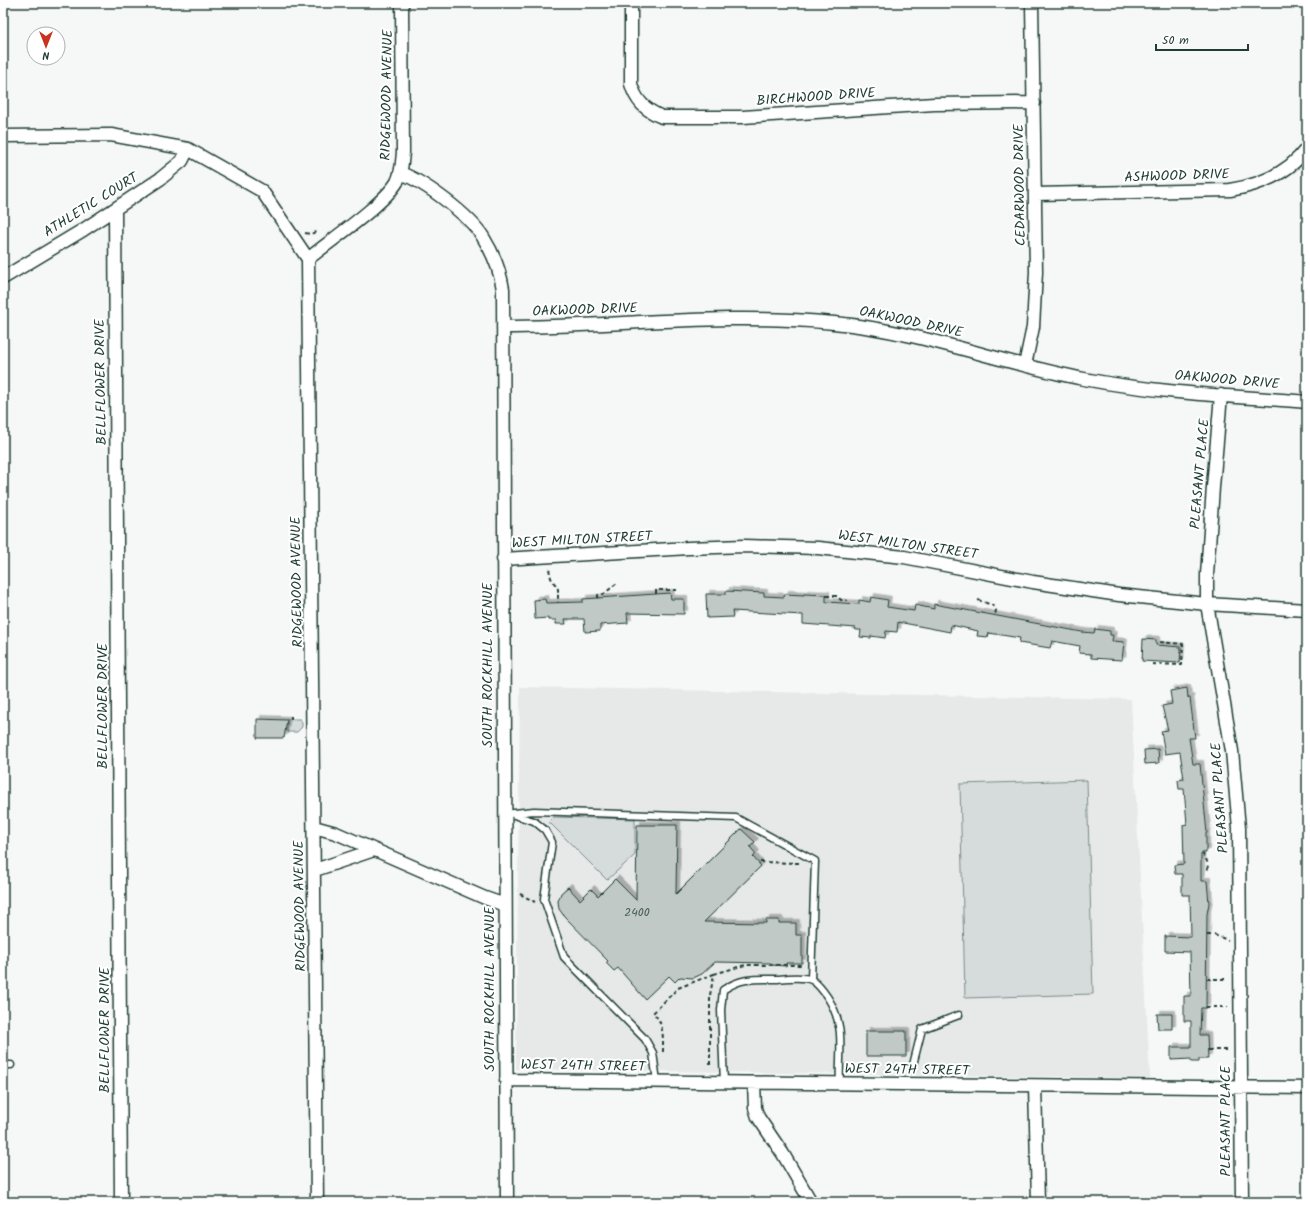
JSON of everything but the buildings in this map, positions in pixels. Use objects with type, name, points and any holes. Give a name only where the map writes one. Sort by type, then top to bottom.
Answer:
[{"type":"street","name":"RIDGEWOOD AVENUE","points":[[317,1202],[308,259],[370,210],[391,189],[400,173],[403,152],[402,3]]},
{"type":"street","name":"BIRCHWOOD DRIVE","points":[[631,3],[631,84],[634,94],[641,105],[652,113],[662,117],[742,118],[934,104],[1034,103]]},
{"type":"street","name":"CEDARWOOD DRIVE","points":[[1025,365],[1033,327],[1036,300],[1032,3]]},
{"type":"street","points":[[3,136],[111,135],[188,149],[262,191],[308,259]]},
{"type":"street","name":"ASHWOOD DRIVE","points":[[1035,194],[1230,190],[1248,187],[1266,180],[1290,166],[1307,148]]},
{"type":"street","name":"ATHLETIC COURT","points":[[3,278],[115,209],[160,178],[182,161],[188,149]]},
{"type":"street","name":"SOUTH ROCKHILL AVENUE","points":[[400,173],[422,183],[438,194],[453,206],[482,236],[500,274],[503,289],[504,814],[507,1202]]},
{"type":"street","name":"BELLFLOWER DRIVE","points":[[115,209],[121,1202]]},
{"type":"street","name":"OAKWOOD DRIVE","points":[[504,327],[761,319],[835,323],[899,332],[1085,380],[1221,395],[1307,402]]},
{"type":"street","name":"PLEASANT PLACE","points":[[1221,395],[1207,575],[1207,604],[1226,708],[1237,796],[1240,851],[1242,1202]]},
{"type":"street","name":"WEST MILTON STREET","points":[[503,559],[729,546],[818,548],[904,557],[1076,589],[1207,604],[1307,610]]},
{"type":"street","points":[[314,827],[336,833],[485,898],[505,905]]},
{"type":"street","points":[[315,870],[374,850]]},
{"type":"street","name":"WEST 24TH STREET","points":[[506,1080],[1307,1088]]},
{"type":"street","points":[[754,1083],[755,1108],[758,1117],[783,1154],[811,1202]]},
{"type":"street","points":[[1035,1086],[1038,1202]]},
{"type":"lane","points":[[504,814],[534,811],[736,818],[815,860],[811,980]]},
{"type":"lane","points":[[504,814],[520,815],[534,821],[545,830],[552,842],[544,899],[564,957],[645,1039],[653,1053],[657,1081]]},
{"type":"lane","points":[[724,1083],[722,1010],[723,990],[735,982],[746,979],[798,978],[811,980],[823,991],[834,1009],[840,1024],[840,1084]]},
{"type":"lane","points":[[912,1069],[922,1029],[959,1015]]},
{"type":"lane","points":[[3,1065],[11,1065]]},
{"type":"path","points":[[549,569],[551,578],[558,589],[558,603]]},
{"type":"path","points":[[598,598],[598,596],[604,594],[617,583]]},
{"type":"path","points":[[656,594],[656,590],[677,590]]},
{"type":"path","points":[[826,596],[837,596],[841,600],[847,600]]},
{"type":"path","points":[[978,600],[992,605],[996,610],[995,616]]},
{"type":"path","points":[[1152,664],[1182,665],[1183,644],[1159,642]]},
{"type":"path","points":[[291,716],[291,721]]},
{"type":"path","points":[[1202,853],[1207,861],[1208,870]]},
{"type":"path","points":[[760,862],[800,863]]},
{"type":"path","points":[[520,894],[538,904]]},
{"type":"path","points":[[1207,935],[1214,935],[1228,940]]},
{"type":"path","points":[[663,1056],[663,1031],[658,1017],[653,1013],[678,988],[714,974],[745,965],[801,966],[806,963]]},
{"type":"path","points":[[710,1067],[710,995],[714,974]]},
{"type":"path","points":[[1207,979],[1228,979]]},
{"type":"path","points":[[1206,1007],[1228,1007]]},
{"type":"path","points":[[1208,1050],[1228,1050]]},
{"type":"shaded area","points":[[520,687],[1131,699],[1150,1078],[516,1069]]},
{"type":"shaded area","points":[[287,719],[300,719],[302,722],[302,727],[297,732],[287,732]]},
{"type":"shaded area","points":[[1087,780],[1093,994],[965,998],[960,784]]},
{"type":"shaded area","points":[[554,817],[635,819],[635,855],[607,880],[549,822]]}]
